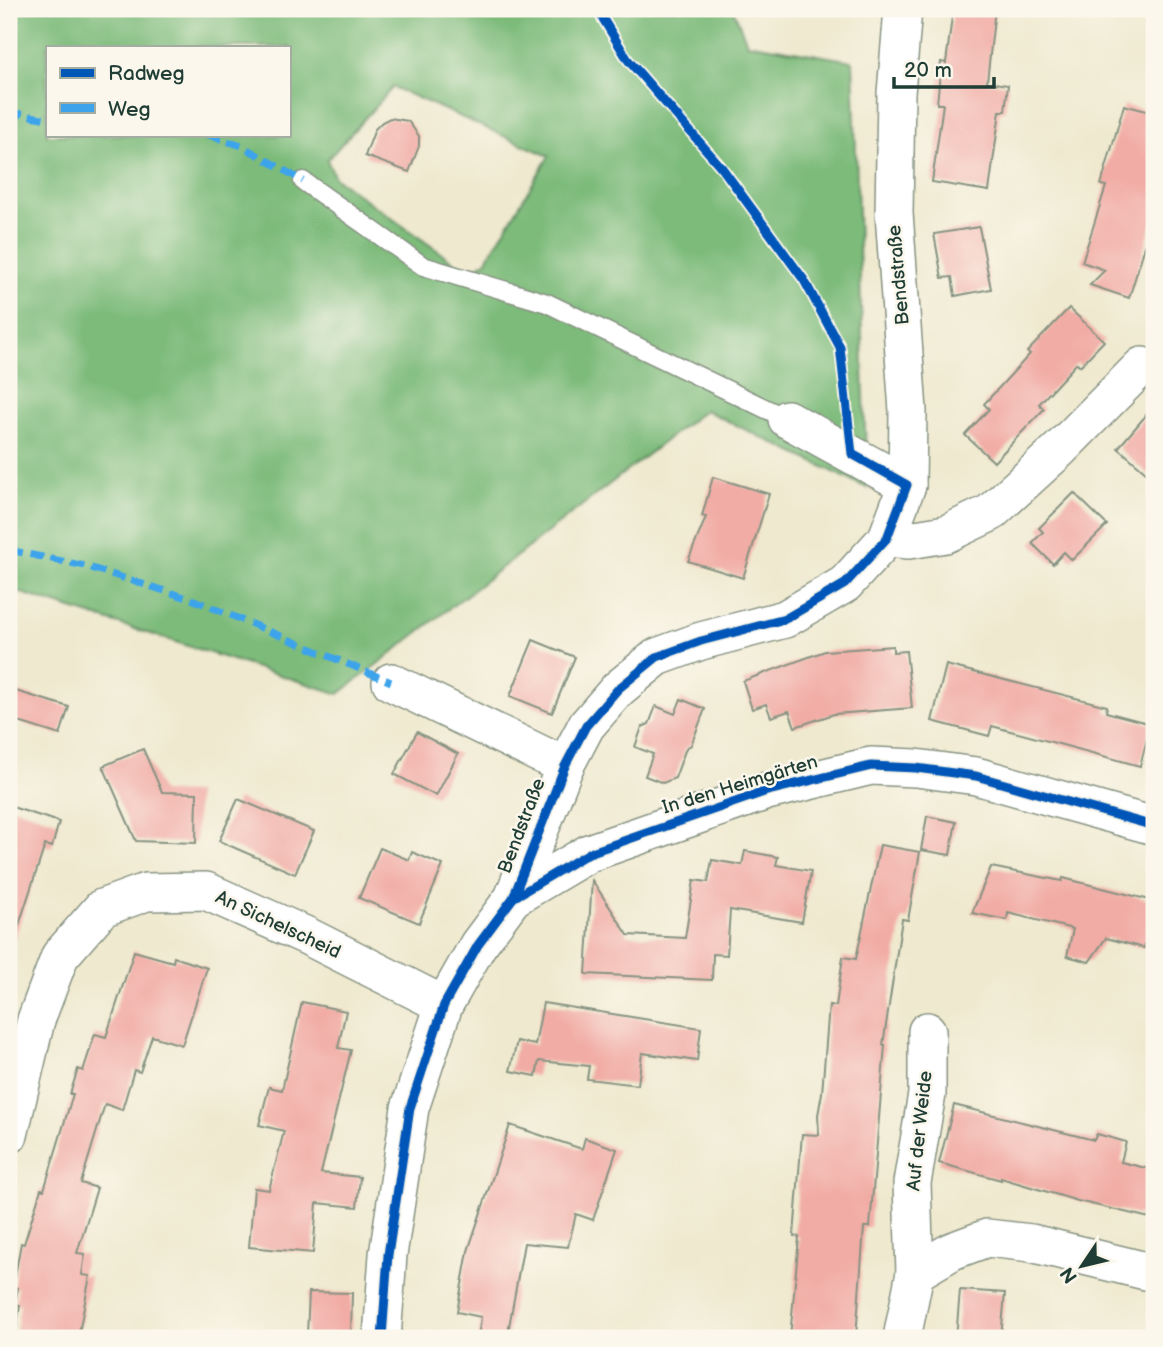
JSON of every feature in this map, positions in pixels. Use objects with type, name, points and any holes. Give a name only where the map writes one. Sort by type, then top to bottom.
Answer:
[{"type":"street","name":"Bendstraße","points":[[382,1338],[388,1255],[410,1108],[444,1005],[478,945],[513,898],[565,766],[586,726],[618,689],[657,657],[701,641],[785,619],[845,584],[887,538],[907,485],[908,411],[894,214],[896,93],[903,9]]},
{"type":"street","points":[[887,538],[909,540],[946,534],[990,513],[1060,449],[1142,366]]},
{"type":"street","points":[[787,419],[907,485]]},
{"type":"street","name":"Bendstraße","points":[[391,682],[565,766]]},
{"type":"street","name":"In den Heimgärten","points":[[513,898],[589,853],[767,791],[871,766],[916,768],[976,776],[1154,825]]},
{"type":"street","name":"An Sichelscheid","points":[[9,1135],[36,1020],[60,956],[102,908],[146,892],[206,891],[307,936],[444,1005]]},
{"type":"street","name":"Auf der Weide","points":[[902,1338],[915,1273],[912,1183],[927,1094],[927,1031]]},
{"type":"street","points":[[915,1273],[952,1251],[987,1238],[1031,1243],[1154,1273]]},
{"type":"lane","points":[[303,181],[423,267],[547,303],[787,419]]},
{"type":"green space","points":[[9,9],[733,9],[747,43],[853,61],[867,488],[705,410],[339,694],[9,589]],"holes":[[[393,87],[549,156],[486,261],[468,272],[335,178],[327,160]]]},
{"type":"building","points":[[953,9],[995,9],[987,82],[1008,85],[1005,111],[1000,111],[989,191],[932,182],[943,104],[937,104],[941,62],[946,63]]},
{"type":"building","points":[[1124,105],[1154,113],[1154,217],[1129,298],[1090,285],[1105,270],[1082,262],[1106,186],[1101,185]]},
{"type":"building","points":[[390,118],[408,121],[419,136],[419,146],[409,172],[365,156],[375,129]]},
{"type":"building","points":[[979,227],[991,289],[955,296],[952,277],[942,278],[934,234]]},
{"type":"building","points":[[1069,308],[1104,341],[1080,366],[1077,363],[1039,404],[1044,409],[994,462],[965,435],[989,409],[984,404],[1030,354],[1027,352]]},
{"type":"building","points":[[1154,406],[1154,479],[1118,448]]},
{"type":"building","points":[[713,477],[769,494],[743,578],[688,561],[706,517],[702,516]]},
{"type":"building","points":[[1074,493],[1107,525],[1072,560],[1064,552],[1053,564],[1032,543],[1043,532],[1039,528]]},
{"type":"building","points":[[533,640],[575,657],[552,713],[510,696]]},
{"type":"building","points":[[893,646],[893,652],[906,651],[912,708],[834,714],[795,727],[789,711],[771,717],[766,704],[752,709],[743,681],[825,651]]},
{"type":"building","points":[[946,665],[1107,706],[1106,712],[1151,724],[1140,766],[992,726],[989,736],[932,721]]},
{"type":"building","points":[[9,689],[69,707],[60,735],[9,719]]},
{"type":"building","points":[[681,699],[705,709],[675,778],[663,783],[645,776],[653,754],[635,747],[642,727],[649,724],[656,706],[675,714]]},
{"type":"building","points":[[417,732],[458,754],[436,796],[394,774]]},
{"type":"building","points":[[143,749],[162,792],[197,793],[196,843],[136,841],[103,766]]},
{"type":"building","points":[[238,799],[314,831],[295,874],[219,841]]},
{"type":"building","points":[[9,806],[59,822],[52,847],[45,845],[14,940],[9,939]]},
{"type":"building","points":[[927,816],[956,822],[950,855],[921,850]]},
{"type":"building","points":[[880,845],[920,852],[908,920],[902,919],[883,1045],[870,1227],[864,1227],[856,1338],[790,1338],[799,1237],[794,1236],[802,1134],[819,1135],[818,1115],[829,1005],[836,1006],[843,957],[856,959]]},
{"type":"building","points":[[380,848],[409,860],[412,852],[443,865],[419,923],[359,898]]},
{"type":"building","points":[[745,851],[778,857],[776,865],[811,871],[802,922],[730,910],[727,955],[713,954],[712,980],[586,974],[592,880],[628,935],[685,938],[694,880],[708,882],[712,860],[742,865]]},
{"type":"building","points":[[991,867],[1062,881],[1063,878],[1154,901],[1144,948],[1106,938],[1089,962],[1067,956],[1073,929],[1008,913],[1007,920],[972,913]]},
{"type":"building","points":[[134,951],[173,962],[174,957],[207,968],[182,1045],[152,1036],[140,1072],[134,1070],[122,1110],[105,1104],[81,1183],[97,1188],[77,1253],[85,1254],[82,1275],[90,1276],[78,1338],[15,1338],[20,1305],[15,1304],[18,1288],[13,1287],[21,1243],[24,1244],[41,1189],[44,1190],[78,1069],[83,1071],[95,1034],[106,1037]]},
{"type":"building","points":[[302,1002],[346,1011],[338,1048],[351,1050],[321,1173],[360,1177],[357,1207],[317,1203],[313,1253],[249,1247],[254,1188],[269,1190],[284,1131],[259,1125],[269,1087],[282,1090]]},
{"type":"building","points":[[543,1003],[701,1028],[697,1061],[642,1053],[638,1085],[587,1079],[589,1066],[539,1061],[536,1076],[510,1071],[517,1041],[535,1045]]},
{"type":"building","points":[[954,1105],[1094,1140],[1097,1134],[1126,1142],[1121,1162],[1154,1170],[1154,1219],[939,1163]]},
{"type":"building","points":[[510,1125],[582,1149],[585,1138],[617,1149],[593,1220],[576,1214],[568,1247],[524,1243],[507,1338],[478,1338],[481,1317],[457,1312],[468,1251]]},
{"type":"building","points":[[960,1290],[1005,1293],[1001,1338],[956,1338]]},
{"type":"building","points":[[309,1292],[352,1293],[351,1337],[307,1335]]},
{"type":"marked path","points":[[9,112],[46,119]]},
{"type":"marked path","points":[[211,136],[242,146],[303,181]]},
{"type":"marked path","points":[[9,550],[85,566],[194,600],[391,682]]},
{"type":"cycle path","points":[[382,1338],[388,1255],[410,1108],[444,1005],[478,945],[513,898],[565,766],[586,726],[618,689],[657,657],[701,641],[785,619],[845,584],[887,538],[907,485],[852,454],[840,347],[804,280],[722,168],[628,60],[597,9]]},
{"type":"cycle path","points":[[513,898],[589,853],[767,791],[871,766],[916,768],[976,776],[1154,826]]}]
